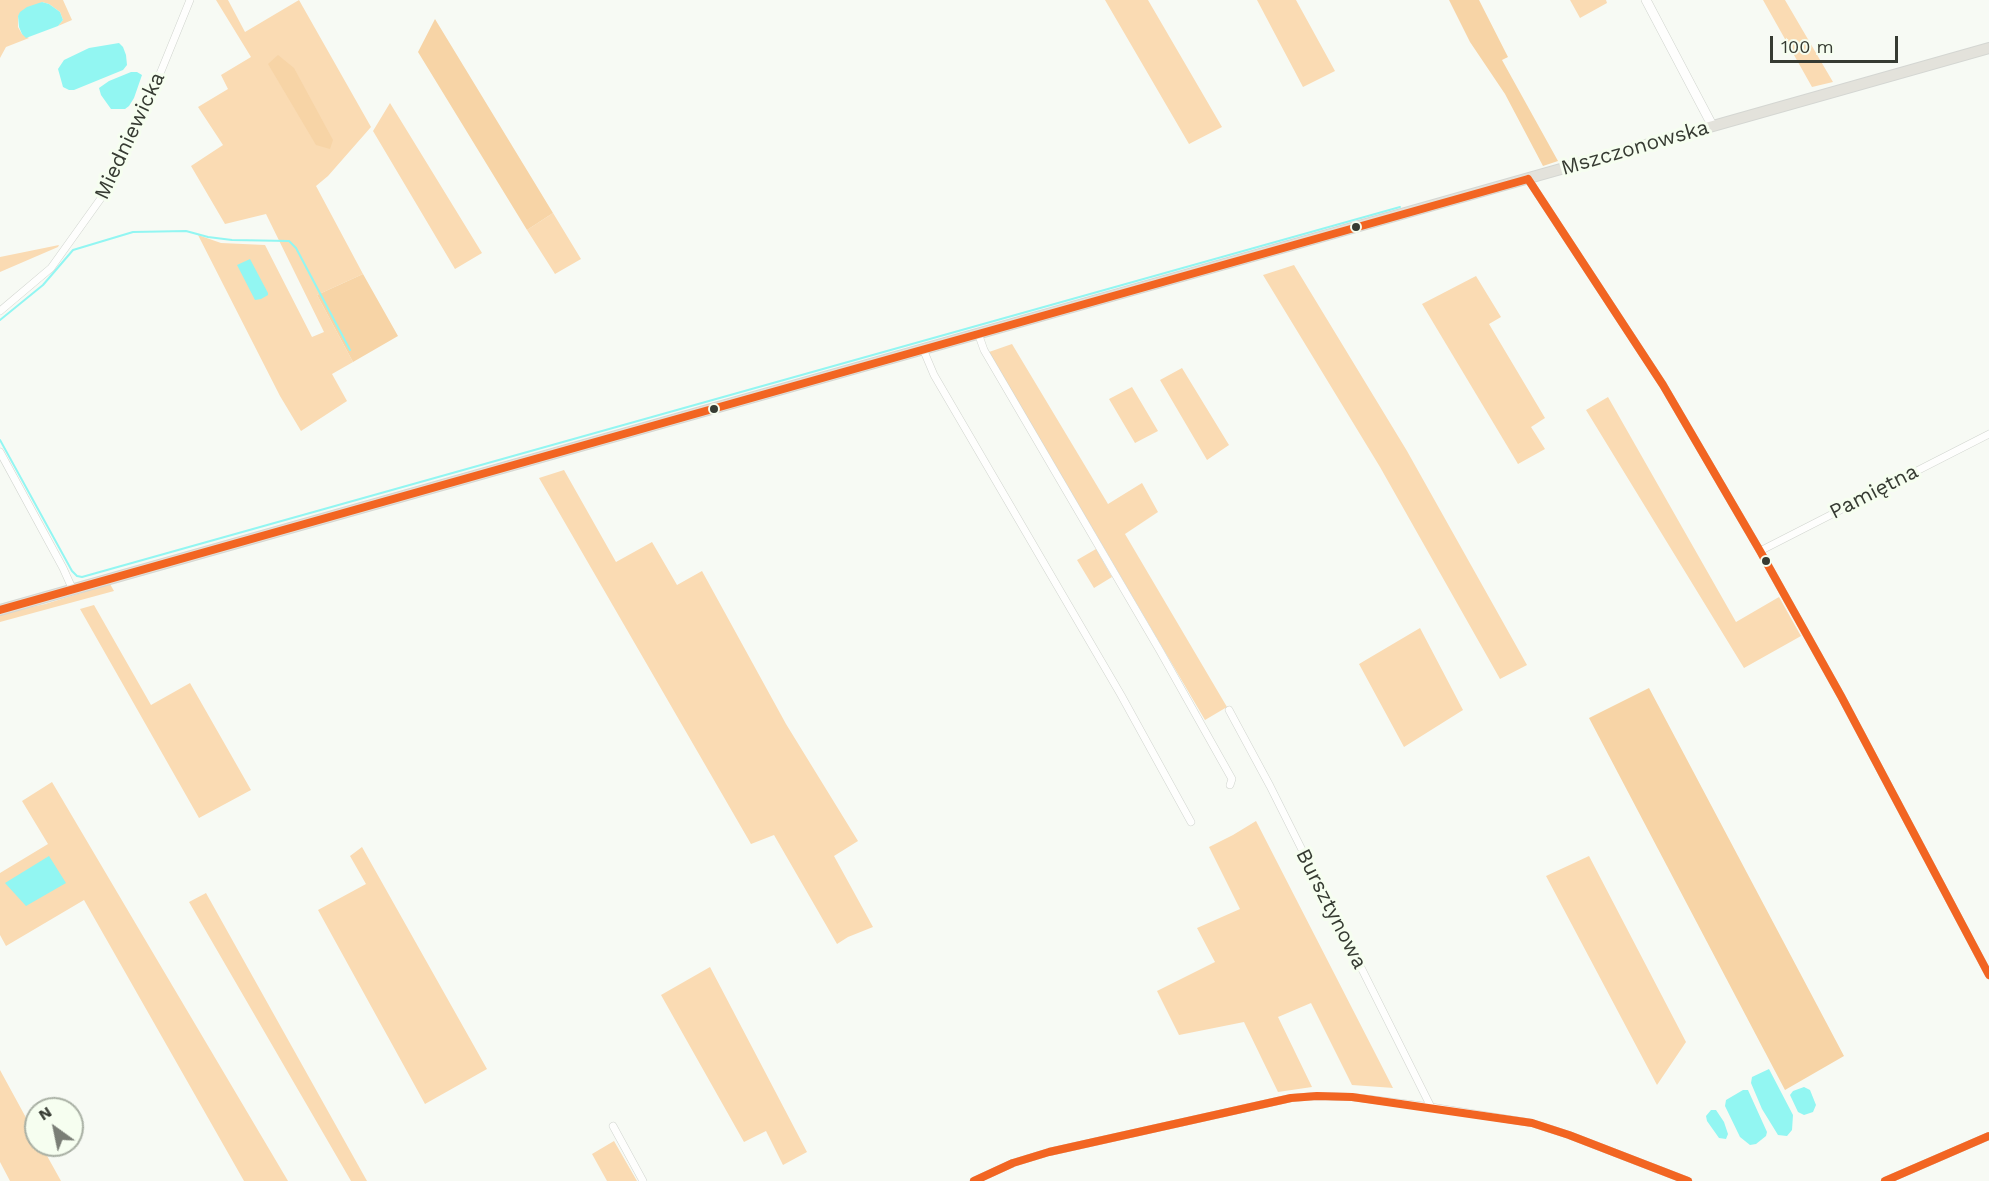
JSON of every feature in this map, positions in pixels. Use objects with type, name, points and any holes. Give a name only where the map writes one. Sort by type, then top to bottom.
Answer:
[{"type":"main road","points":[[1646,0],[1712,125]]},
{"type":"main road","name":"Mszczonowska","points":[[0,610],[1989,48]]},
{"type":"street","name":"Miedniewicka","points":[[0,311],[51,268],[109,187],[155,86],[190,0]]},
{"type":"street","points":[[1528,179],[1663,385],[1760,551],[1841,696],[1989,975]]},
{"type":"street","points":[[978,333],[984,350],[1232,779],[1230,785]]},
{"type":"street","points":[[923,349],[934,375],[1121,695],[1191,822]]},
{"type":"street","name":"Pamiętna","points":[[1760,551],[1989,434]]},
{"type":"street","points":[[0,452],[72,588]]},
{"type":"street","name":"Bursztynowa","points":[[1229,710],[1431,1107]]},
{"type":"street","points":[[974,1181],[1013,1163],[1049,1152],[1291,1098],[1317,1096],[1431,1107],[1532,1123],[1688,1181]]},
{"type":"street","points":[[613,1126],[643,1181]]},
{"type":"street","points":[[1885,1181],[1989,1136]]},
{"type":"shaded area","points":[[0,0],[63,0],[72,20],[58,26],[63,20],[60,12],[42,2],[18,16],[18,27],[22,34],[29,38],[6,47],[0,58]]},
{"type":"shaded area","points":[[216,0],[228,0],[245,32],[299,0],[371,127],[328,176],[316,186],[363,274],[317,295],[353,362],[332,374],[347,401],[301,431],[280,396],[198,235],[221,243],[265,245],[312,337],[324,332],[266,214],[225,224],[191,166],[223,145],[198,107],[228,89],[221,75],[251,57]]},
{"type":"shaded area","points":[[1105,0],[1148,0],[1222,127],[1189,144]]},
{"type":"shaded area","points":[[1257,0],[1296,0],[1335,71],[1303,87]]},
{"type":"shaded area","points":[[1449,0],[1479,0],[1508,57],[1502,60],[1558,161],[1543,166],[1505,94],[1470,42]]},
{"type":"shaded area","points":[[1570,0],[1606,0],[1607,3],[1580,18]]},
{"type":"shaded area","points":[[1763,0],[1785,0],[1833,82],[1812,87]]},
{"type":"shaded area","points":[[435,19],[553,213],[527,230],[418,52]]},
{"type":"shaded area","points":[[278,55],[294,68],[333,140],[330,149],[316,145],[268,64]]},
{"type":"shaded area","points":[[390,103],[482,253],[455,269],[373,131]]},
{"type":"shaded area","points":[[553,213],[581,259],[555,274],[527,230]]},
{"type":"shaded area","points":[[59,245],[58,247],[0,272],[0,257]]},
{"type":"shaded area","points":[[1294,265],[1407,451],[1527,665],[1500,679],[1380,467],[1263,275]]},
{"type":"shaded area","points":[[363,274],[398,336],[353,362],[317,295]]},
{"type":"shaded area","points":[[1476,276],[1501,317],[1489,324],[1545,418],[1531,427],[1545,449],[1518,464],[1422,304]]},
{"type":"shaded area","points":[[1012,344],[1108,504],[1142,483],[1158,512],[1125,534],[1227,707],[1205,720],[989,352]]},
{"type":"shaded area","points":[[1182,368],[1229,445],[1207,460],[1160,380]]},
{"type":"shaded area","points":[[1132,387],[1158,431],[1135,443],[1109,399]]},
{"type":"shaded area","points":[[1608,397],[1736,622],[1779,597],[1801,636],[1744,668],[1586,410]]},
{"type":"shaded area","points":[[564,470],[616,562],[652,542],[677,585],[702,571],[786,724],[858,841],[834,856],[873,927],[837,944],[774,835],[751,844],[539,478]]},
{"type":"shaded area","points":[[1096,549],[1112,577],[1094,588],[1077,560]]},
{"type":"shaded area","points":[[110,584],[114,591],[0,622],[0,614],[45,604]]},
{"type":"shaded area","points":[[94,605],[151,705],[190,683],[251,790],[199,818],[80,609]]},
{"type":"shaded area","points":[[1420,628],[1463,710],[1404,747],[1359,664]]},
{"type":"shaded area","points":[[1649,688],[1844,1056],[1785,1090],[1589,718]]},
{"type":"shaded area","points":[[52,782],[288,1181],[244,1181],[84,900],[6,946],[0,935],[0,873],[48,844],[22,801]]},
{"type":"shaded area","points":[[1256,821],[1393,1088],[1352,1085],[1311,1003],[1278,1017],[1312,1087],[1278,1092],[1244,1022],[1179,1035],[1157,991],[1215,962],[1197,928],[1240,909],[1209,847]]},
{"type":"shaded area","points":[[362,847],[487,1069],[425,1104],[318,910],[366,884],[350,856]]},
{"type":"shaded area","points":[[1589,856],[1686,1042],[1657,1085],[1546,876]]},
{"type":"shaded area","points":[[206,893],[367,1181],[351,1181],[189,902]]},
{"type":"shaded area","points":[[710,967],[807,1152],[783,1165],[766,1131],[744,1142],[661,995]]},
{"type":"shaded area","points":[[0,1070],[24,1114],[24,1157],[48,1157],[61,1181],[10,1181],[0,1162]]},
{"type":"shaded area","points":[[614,1141],[637,1181],[607,1181],[592,1154]]},
{"type":"water","points":[[42,2],[60,12],[63,20],[58,26],[26,38],[19,27],[18,16],[27,7]]},
{"type":"water","points":[[119,43],[126,55],[127,65],[123,70],[74,90],[63,87],[58,69],[64,60],[89,48]]},
{"type":"water","points":[[131,72],[142,75],[134,98],[125,109],[111,109],[99,88]]},
{"type":"water","points":[[250,259],[268,293],[261,299],[255,300],[237,265]]},
{"type":"water","points":[[49,856],[66,883],[26,906],[5,883]]},
{"type":"water","points":[[1769,1069],[1793,1115],[1792,1130],[1787,1136],[1778,1135],[1762,1109],[1751,1083],[1752,1077]]},
{"type":"water","points":[[1804,1087],[1810,1090],[1816,1105],[1813,1112],[1804,1115],[1798,1112],[1790,1095],[1793,1091]]},
{"type":"water","points":[[1743,1090],[1748,1090],[1767,1132],[1766,1136],[1756,1144],[1750,1145],[1740,1137],[1725,1106],[1726,1100]]},
{"type":"water","points":[[1711,1110],[1716,1110],[1724,1122],[1728,1134],[1726,1139],[1719,1138],[1707,1121],[1706,1116]]},
{"type":"waterway","points":[[0,440],[72,571],[82,577],[1400,207]]},
{"type":"waterway","points":[[0,320],[43,285],[73,250],[133,232],[186,231],[232,240],[289,241],[296,248],[350,350]]},
{"type":"transit line","points":[[1528,179],[1663,385],[1760,551],[1841,696],[1989,975]]},
{"type":"transit line","points":[[0,610],[1528,179]]},
{"type":"transit line","points":[[974,1181],[1013,1163],[1049,1152],[1291,1098],[1317,1096],[1352,1097],[1532,1123],[1688,1181]]},
{"type":"transit line","points":[[1885,1181],[1989,1136]]}]
